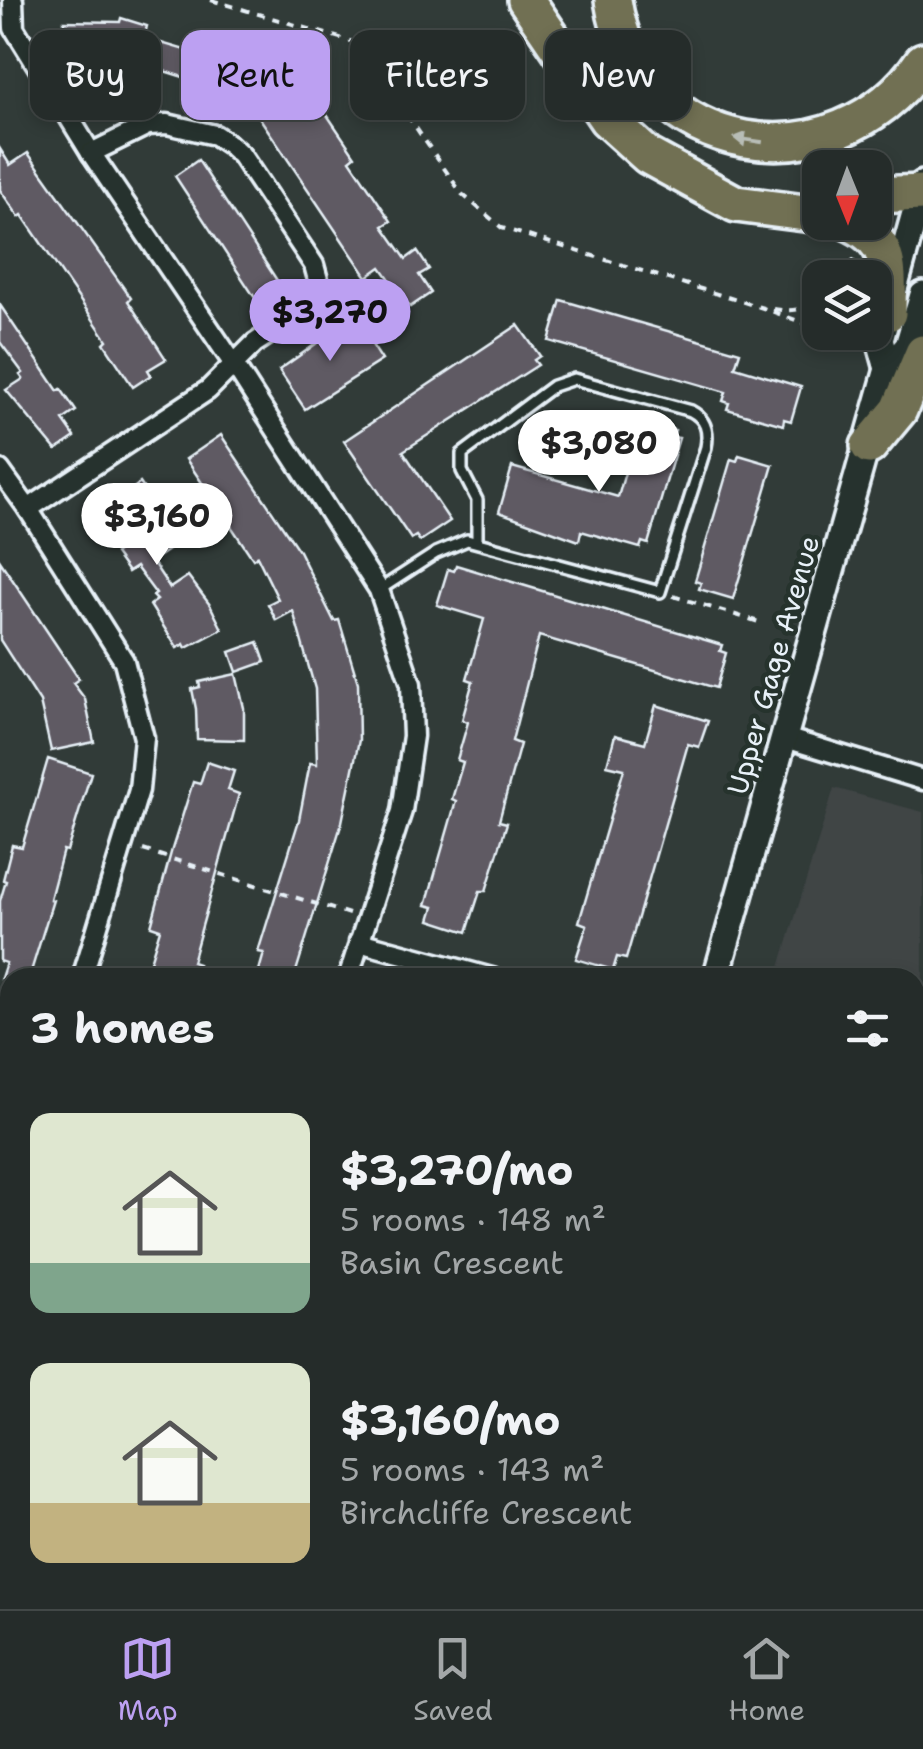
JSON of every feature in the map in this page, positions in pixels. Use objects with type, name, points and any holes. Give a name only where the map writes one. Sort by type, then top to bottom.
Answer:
[{"type":"highway","points":[[526,0],[607,119],[648,156],[736,204],[802,213]]},
{"type":"highway","points":[[614,0],[616,21],[656,93],[695,124],[731,137],[772,144],[803,141],[840,129],[894,94],[923,62]]},
{"type":"highway","points":[[708,188],[802,192]]},
{"type":"highway","points":[[892,193],[922,190]]},
{"type":"highway","points":[[869,446],[899,410],[923,353]]},
{"type":"main road","name":"Upper Gage Avenue","points":[[892,299],[922,190]]},
{"type":"main road","name":"Upper Gage Avenue","points":[[719,968],[888,369],[908,346],[923,295]]},
{"type":"main road","name":"Upper Gage Avenue","points":[[883,350],[888,369]]},
{"type":"street","points":[[13,0],[7,31],[235,366],[378,590],[411,684],[413,736],[402,812],[351,968]]},
{"type":"street","points":[[28,508],[208,390],[255,343],[316,304],[320,287],[314,265],[230,145],[214,136],[167,124],[148,126],[91,153]]},
{"type":"street","points":[[0,470],[124,661],[144,738],[139,790],[85,968]]},
{"type":"street","points":[[782,737],[923,780]]},
{"type":"street","points":[[359,942],[457,968]]},
{"type":"lane","points":[[378,590],[456,542],[477,541],[660,592],[709,433],[704,420],[691,411],[574,379],[553,386],[462,454],[462,471],[477,500],[477,541]]},
{"type":"path","points":[[211,0],[357,43],[462,194],[502,228],[802,322]]},
{"type":"path","points":[[763,308],[791,312],[802,309]]},
{"type":"path","points":[[660,592],[759,622]]},
{"type":"path","points":[[124,844],[367,920]]},
{"type":"shaded area","points":[[834,788],[923,812],[923,968],[780,968]]},
{"type":"building","points":[[121,18],[147,26],[146,30],[64,30],[64,21],[120,22]]},
{"type":"building","points":[[161,43],[181,49],[181,76],[161,70]]},
{"type":"building","points":[[330,119],[355,156],[350,160],[391,221],[383,226],[406,259],[417,251],[429,269],[419,275],[431,293],[410,307],[381,267],[367,277],[261,120]]},
{"type":"building","points":[[0,149],[10,165],[28,153],[131,298],[128,301],[166,359],[148,370],[151,375],[133,387],[104,343],[107,340],[22,215],[19,217],[0,190]]},
{"type":"building","points":[[198,160],[280,285],[257,301],[175,176]]},
{"type":"building","points":[[561,300],[740,352],[735,367],[801,387],[791,421],[784,419],[783,425],[727,409],[729,403],[723,401],[726,392],[549,341]]},
{"type":"building","points":[[0,305],[76,411],[63,420],[75,437],[56,450],[6,390],[23,379],[23,373],[0,342]]},
{"type":"building","points":[[356,320],[382,360],[305,409],[279,370]]},
{"type":"building","points":[[518,325],[540,356],[534,360],[538,365],[403,451],[450,521],[420,541],[416,536],[411,539],[344,441]]},
{"type":"building","points":[[640,420],[675,430],[673,437],[679,438],[648,544],[642,542],[640,548],[581,531],[579,541],[499,512],[512,467],[618,497]]},
{"type":"building","points":[[221,435],[299,551],[334,621],[339,620],[358,683],[359,740],[342,822],[297,968],[260,968],[264,953],[258,952],[299,820],[310,763],[317,764],[315,689],[293,611],[276,620],[268,604],[278,599],[257,556],[253,559],[186,459]]},
{"type":"building","points":[[739,455],[773,465],[733,599],[699,589],[701,583],[695,581],[731,459],[737,461]]},
{"type":"building","points":[[140,483],[160,512],[152,521],[171,548],[152,561],[170,588],[188,576],[222,629],[186,648],[184,644],[177,648],[150,605],[157,600],[153,596],[156,594],[136,567],[128,572],[96,517]]},
{"type":"building","points":[[0,561],[79,679],[73,683],[85,699],[94,742],[51,751],[40,702],[0,640]]},
{"type":"building","points":[[456,565],[722,645],[720,651],[726,653],[716,688],[539,636],[512,741],[520,744],[499,821],[507,823],[486,891],[480,891],[467,932],[430,920],[434,907],[426,905],[456,801],[452,799],[463,762],[457,760],[468,722],[462,720],[473,681],[467,679],[484,619],[437,605],[448,569],[454,571]]},
{"type":"building","points":[[258,642],[265,662],[237,672],[230,652]]},
{"type":"building","points":[[236,674],[244,708],[244,740],[197,739],[192,689],[200,687],[199,682]]},
{"type":"building","points":[[656,705],[708,721],[699,747],[688,744],[626,959],[617,957],[614,968],[606,968],[576,959],[587,925],[579,922],[624,769],[607,765],[615,735],[645,743]]},
{"type":"building","points":[[48,759],[91,773],[67,851],[63,850],[50,899],[53,900],[32,968],[4,968],[6,963],[0,961],[0,901],[6,881],[3,880],[12,845],[22,847]]},
{"type":"building","points":[[207,762],[234,771],[228,790],[239,794],[192,962],[198,964],[197,968],[148,968],[160,929],[151,926],[172,849],[193,782],[200,784]]}]
